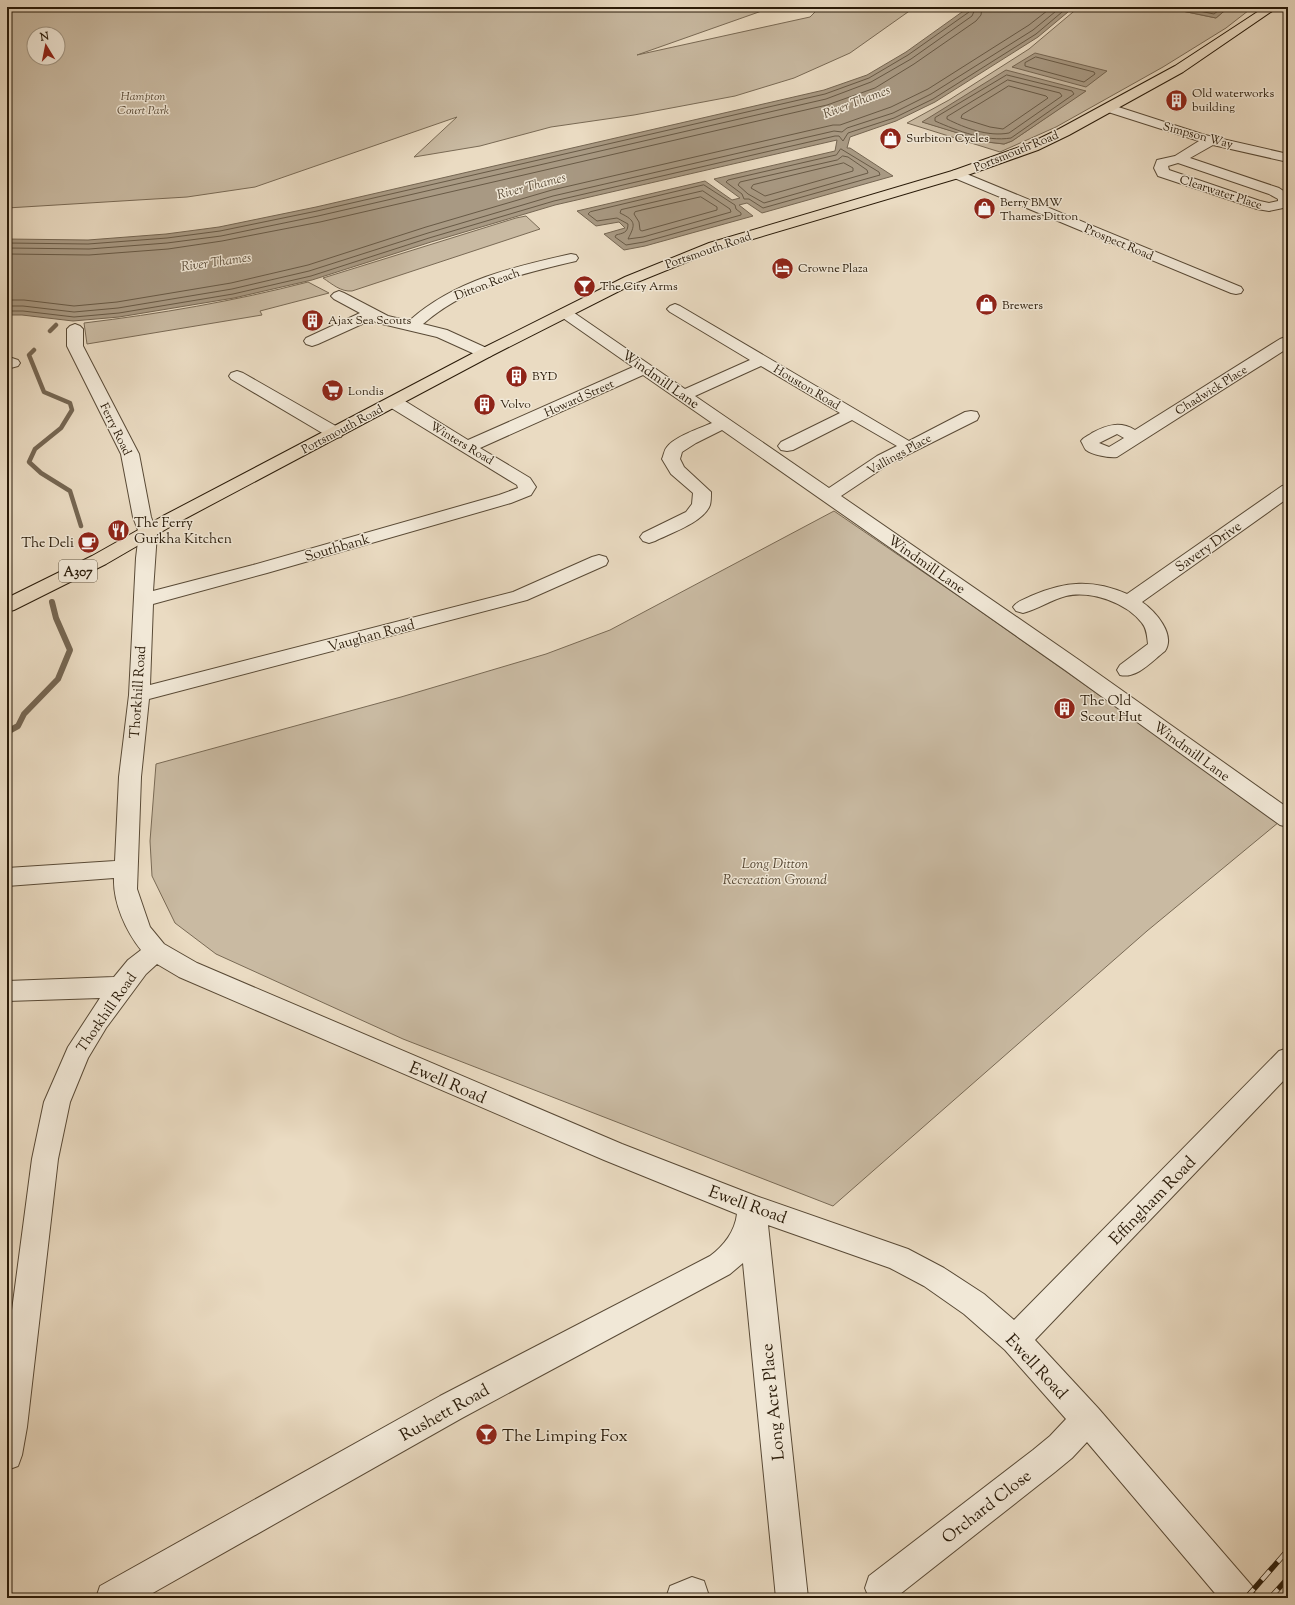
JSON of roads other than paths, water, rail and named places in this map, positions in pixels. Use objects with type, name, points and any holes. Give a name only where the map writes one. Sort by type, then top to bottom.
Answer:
[{"type":"main road","name":"Portsmouth Road","points":[[7,606],[99,560],[485,353],[630,280],[714,246],[957,174],[1033,147],[1179,69],[1272,7]]},
{"type":"street","name":"Simpson Way","points":[[1108,108],[1211,140],[1248,147],[1288,158]]},
{"type":"street","name":"Clearwater Place","points":[[1179,159],[1274,191],[1285,198],[1284,204],[1269,207],[1257,205],[1163,173],[1161,168],[1162,163],[1179,159],[1211,140]]},
{"type":"street","name":"Prospect Road","points":[[957,174],[1236,290]]},
{"type":"street","name":"Ditton Reach","points":[[412,326],[432,308],[456,294],[513,272],[570,258]]},
{"type":"street","points":[[339,296],[383,320],[442,333],[485,353]]},
{"type":"street","name":"Houston Road","points":[[675,309],[851,414],[901,442]]},
{"type":"street","name":"Windmill Lane","points":[[565,313],[1072,665],[1288,818]]},
{"type":"street","points":[[312,341],[370,314]]},
{"type":"street","name":"Ferry Road","points":[[75,329],[75,346],[130,454],[142,517],[148,533]]},
{"type":"street","name":"Chadwick Place","points":[[1135,438],[1287,342]]},
{"type":"street","name":"Houston Road","points":[[684,395],[762,360]]},
{"type":"street","name":"Howard Street","points":[[468,447],[645,368]]},
{"type":"street","points":[[237,376],[335,433]]},
{"type":"street","name":"Winters Road","points":[[394,402],[524,482],[527,487]]},
{"type":"street","name":"Houston Road","points":[[787,446],[851,414]]},
{"type":"street","name":"Vallings Place","points":[[829,496],[883,460],[971,416]]},
{"type":"street","points":[[649,537],[692,516],[701,505],[702,492],[677,470],[671,460],[674,449],[690,439],[724,423]]},
{"type":"street","name":"Southbank","points":[[143,600],[260,569],[505,499],[521,493],[527,487]]},
{"type":"street","name":"Savery Drive","points":[[1129,602],[1286,493]]},
{"type":"street","name":"Thorkhill Road","points":[[7,1455],[12,1427],[17,1306],[57,1102],[77,1054],[121,987],[137,967],[156,951],[142,934],[136,923],[125,889],[130,777],[139,695],[144,558],[148,533]]},
{"type":"street","name":"Vaughan Road","points":[[139,695],[520,596],[599,561]]},
{"type":"street","points":[[1023,607],[1050,595],[1071,589],[1090,590],[1110,594],[1129,602],[1144,613],[1155,628],[1159,639],[1158,646],[1127,670]]},
{"type":"street","points":[[7,877],[126,869]]},
{"type":"street","name":"Ewell Road","points":[[156,951],[188,970],[613,1152],[752,1207],[898,1258],[934,1277],[968,1300],[1015,1340],[1087,1419],[1240,1598]]},
{"type":"street","points":[[7,991],[121,987]]},
{"type":"street","name":"Effingham Road","points":[[1015,1340],[1288,1059]]},
{"type":"street","name":"Rushett Road","points":[[112,1598],[451,1407],[720,1265],[732,1256],[750,1226],[752,1207]]},
{"type":"street","name":"Long Acre Place","points":[[752,1207],[792,1598]]},
{"type":"street","name":"Orchard Close","points":[[881,1588],[1044,1461],[1087,1419]]},
{"type":"water","name":"River Thames","points":[[969,7],[1074,7],[1038,37],[935,102],[896,121],[850,137],[847,148],[850,148],[893,176],[762,213],[747,203],[739,205],[753,216],[645,246],[624,250],[604,234],[625,228],[619,222],[596,226],[577,211],[705,181],[732,200],[740,198],[714,179],[835,151],[837,140],[555,205],[431,242],[312,280],[234,298],[119,317],[73,321],[22,315],[7,315],[7,239],[88,240],[166,234],[219,227],[316,207],[824,90],[867,75],[906,52]]},
{"type":"water","points":[[1163,7],[1229,7],[1216,18]]},
{"type":"water","points":[[1035,53],[1107,71],[1086,87],[1012,67]]},
{"type":"water","points":[[1006,70],[1086,91],[1012,141],[1004,144],[987,142],[922,122]]},
{"type":"waterway","points":[[50,331],[56,325]]},
{"type":"waterway","points":[[34,350],[29,355],[44,392],[70,403],[72,410],[61,428],[35,449],[29,462],[41,473],[70,491],[81,526]]},
{"type":"waterway","points":[[7,732],[18,726],[24,714],[58,679],[70,650],[56,618],[52,602]]},
{"type":"railway","points":[[1246,1598],[1288,1550]]},
{"type":"railway","points":[[1270,1598],[1288,1578]]},
{"type":"place","name":"Old waterworks building","points":[[1176,100]]},
{"type":"place","name":"Surbiton Cycles","points":[[891,138]]},
{"type":"place","name":"Berry BMW Thames Ditton","points":[[984,209]]},
{"type":"place","name":"Crowne Plaza","points":[[782,268]]},
{"type":"place","name":"The City Arms","points":[[585,286]]},
{"type":"place","name":"Brewers","points":[[986,305]]},
{"type":"place","name":"Ajax Sea Scouts","points":[[312,320]]},
{"type":"place","name":"BYD","points":[[517,376]]},
{"type":"place","name":"Londis","points":[[332,391]]},
{"type":"place","name":"Volvo","points":[[485,404]]},
{"type":"place","name":"The Ferry Gurkha Kitchen","points":[[118,530]]},
{"type":"place","name":"The Deli","points":[[89,542]]},
{"type":"place","name":"The Old Scout Hut","points":[[1064,708]]},
{"type":"place","name":"The Limping Fox","points":[[487,1435]]},
{"type":"park label","name":"Hampton Court Park","points":[[143,103]]},
{"type":"park label","name":"Long Ditton Recreation Ground","points":[[775,872]]}]
